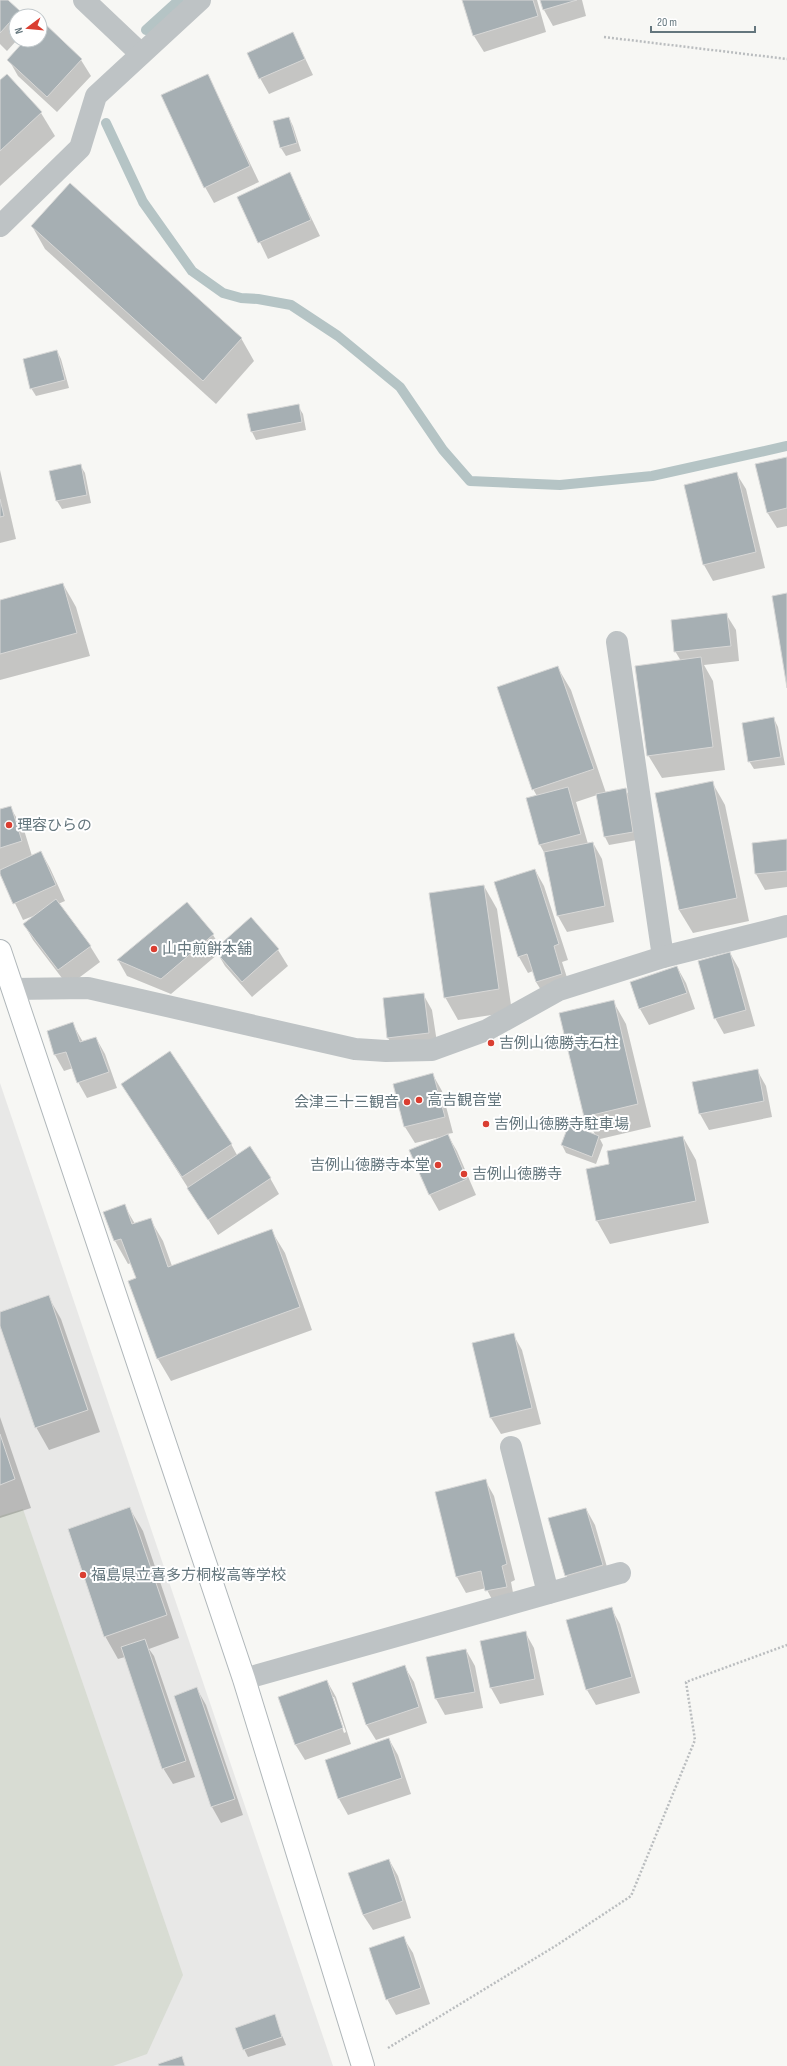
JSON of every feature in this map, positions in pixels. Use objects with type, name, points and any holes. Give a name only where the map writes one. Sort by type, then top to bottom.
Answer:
[{"type":"street","points":[[84,0],[141,54]]},
{"type":"street","points":[[0,226],[80,148],[96,96],[200,0]]},
{"type":"street","points":[[617,642],[663,957]]},
{"type":"street","points":[[13,989],[88,988],[355,1049],[386,1051],[432,1050],[487,1030],[559,990],[663,957],[787,926]]},
{"type":"street","points":[[0,951],[244,1679],[362,2065]]},
{"type":"street","points":[[511,1447],[548,1593]]},
{"type":"street","points":[[244,1679],[620,1573]]},
{"type":"path","points":[[604,38],[787,58]]},
{"type":"path","points":[[362,2065],[557,1945],[631,1896],[695,1740],[686,1682],[787,1645]]},
{"type":"shaded area","name":"福島県立喜多方桐桜高等学校","points":[[0,1083],[333,2066],[0,2066]]},
{"type":"shaded area","points":[[23,1509],[183,1975],[147,2054],[113,2066],[0,2066],[0,1516]]},
{"type":"building","points":[[0,0],[8,0],[17,8],[8,8],[8,24],[0,33]]},
{"type":"building","points":[[462,0],[533,0],[538,16],[473,36]]},
{"type":"building","points":[[540,0],[577,0],[543,10]]},
{"type":"building","points":[[48,27],[82,59],[47,97],[7,60],[18,48],[48,48]]},
{"type":"building","points":[[293,32],[305,59],[259,79],[247,53]]},
{"type":"building","points":[[7,74],[42,112],[0,151],[0,80]]},
{"type":"building","points":[[208,74],[250,166],[204,188],[161,95]]},
{"type":"building","points":[[289,117],[297,143],[280,148],[273,121]]},
{"type":"building","points":[[290,172],[311,220],[258,243],[237,197]]},
{"type":"building","points":[[70,183],[242,338],[203,381],[31,226]]},
{"type":"building","points":[[57,350],[65,380],[30,389],[23,359]]},
{"type":"building","points":[[299,404],[302,422],[251,432],[247,414]]},
{"type":"building","points":[[787,457],[787,508],[767,513],[755,464]]},
{"type":"building","points":[[81,464],[87,495],[56,501],[49,471]]},
{"type":"building","points":[[737,472],[756,552],[703,565],[684,485]]},
{"type":"building","points":[[0,499],[4,516],[0,517]]},
{"type":"building","points":[[63,583],[77,633],[0,654],[0,600]]},
{"type":"building","points":[[787,593],[787,688],[772,596]]},
{"type":"building","points":[[727,613],[731,646],[674,652],[671,620]]},
{"type":"building","points":[[701,657],[713,747],[647,756],[635,666]]},
{"type":"building","points":[[558,666],[594,769],[532,790],[497,687]]},
{"type":"building","points":[[774,717],[781,757],[748,762],[742,723]]},
{"type":"building","points":[[713,781],[737,898],[679,910],[655,793]]},
{"type":"building","points":[[568,787],[581,834],[539,845],[526,798]]},
{"type":"building","points":[[626,788],[633,832],[604,837],[596,794]]},
{"type":"building","name":"理容ひらの","points":[[11,806],[22,841],[0,848],[0,809]]},
{"type":"building","points":[[787,839],[787,871],[755,874],[752,843]]},
{"type":"building","points":[[593,842],[605,906],[557,916],[544,852]]},
{"type":"building","points":[[41,851],[56,885],[13,904],[0,874],[0,870]]},
{"type":"building","points":[[535,869],[559,944],[554,946],[562,974],[536,982],[527,954],[518,957],[494,882]]},
{"type":"building","points":[[484,885],[499,989],[444,998],[429,893]]},
{"type":"building","points":[[56,899],[91,946],[58,970],[23,924]]},
{"type":"building","points":[[187,902],[214,934],[161,979],[117,960]]},
{"type":"building","points":[[251,917],[279,949],[242,982],[214,950]]},
{"type":"building","points":[[730,952],[746,1010],[714,1019],[698,961]]},
{"type":"building","points":[[677,966],[687,993],[639,1009],[630,982]]},
{"type":"building","points":[[424,993],[429,1033],[387,1038],[383,998]]},
{"type":"building","points":[[614,1000],[638,1104],[584,1117],[559,1013]]},
{"type":"building","points":[[73,1022],[80,1042],[96,1037],[109,1072],[77,1083],[66,1052],[54,1055],[47,1031]]},
{"type":"building","points":[[170,1051],[232,1144],[182,1177],[121,1084]]},
{"type":"building","points":[[758,1069],[764,1101],[699,1114],[692,1082]]},
{"type":"building","name":"高吉観音堂","points":[[433,1073],[445,1117],[404,1127],[393,1084]]},
{"type":"building","points":[[569,1124],[599,1136],[592,1157],[561,1145]]},
{"type":"building","name":"吉例山徳勝寺本堂","points":[[448,1134],[467,1179],[429,1195],[409,1150]]},
{"type":"building","points":[[683,1136],[696,1201],[596,1221],[586,1169],[609,1164],[607,1151]]},
{"type":"building","points":[[250,1146],[271,1178],[208,1220],[187,1188]]},
{"type":"building","points":[[125,1204],[132,1224],[151,1218],[168,1267],[272,1229],[300,1307],[157,1359],[128,1281],[136,1278],[121,1239],[114,1241],[103,1212]]},
{"type":"building","points":[[49,1295],[88,1410],[35,1428],[0,1326],[0,1312]]},
{"type":"building","points":[[514,1333],[532,1408],[490,1418],[472,1343]]},
{"type":"building","points":[[0,1434],[15,1479],[0,1485]]},
{"type":"building","points":[[486,1479],[507,1564],[502,1566],[507,1587],[485,1591],[481,1571],[456,1577],[435,1492]]},
{"type":"building","points":[[130,1507],[167,1615],[104,1637],[68,1529]]},
{"type":"building","points":[[586,1508],[603,1565],[565,1576],[548,1518]]},
{"type":"building","points":[[612,1607],[632,1677],[586,1690],[566,1620]]},
{"type":"building","points":[[526,1631],[535,1679],[490,1688],[480,1641]]},
{"type":"building","points":[[145,1639],[186,1761],[162,1769],[121,1647]]},
{"type":"building","points":[[466,1649],[475,1692],[435,1699],[426,1657]]},
{"type":"building","points":[[405,1665],[419,1707],[366,1725],[352,1683]]},
{"type":"building","points":[[327,1680],[343,1728],[295,1745],[278,1697]]},
{"type":"building","points":[[197,1687],[235,1799],[211,1807],[174,1696]]},
{"type":"building","points":[[389,1738],[402,1778],[338,1799],[325,1760]]},
{"type":"building","points":[[389,1859],[403,1901],[363,1915],[348,1873]]},
{"type":"building","points":[[404,1936],[421,1988],[386,2000],[369,1948]]},
{"type":"building","points":[[275,2014],[282,2037],[243,2050],[235,2028]]},
{"type":"building","points":[[182,2056],[185,2066],[159,2066],[158,2064]]},
{"type":"waterway","points":[[146,30],[179,0]]},
{"type":"waterway","points":[[106,123],[143,202],[192,271],[223,293],[241,298],[258,299],[291,305],[338,336],[400,387],[443,450],[470,481],[560,485],[652,476],[787,446]]},
{"type":"place","name":"理容ひらの","points":[[9,825]]},
{"type":"place","name":"山中煎餅本舗","points":[[154,949]]},
{"type":"place","name":"吉例山徳勝寺石柱","points":[[491,1043]]},
{"type":"place","name":"高吉観音堂","points":[[419,1100]]},
{"type":"place","name":"会津三十三観音","points":[[407,1102]]},
{"type":"place","name":"吉例山徳勝寺駐車場","points":[[486,1124]]},
{"type":"place","name":"吉例山徳勝寺本堂","points":[[438,1165]]},
{"type":"place","name":"吉例山徳勝寺","points":[[464,1174]]},
{"type":"place","name":"福島県立喜多方桐桜高等学校","points":[[83,1575]]}]
